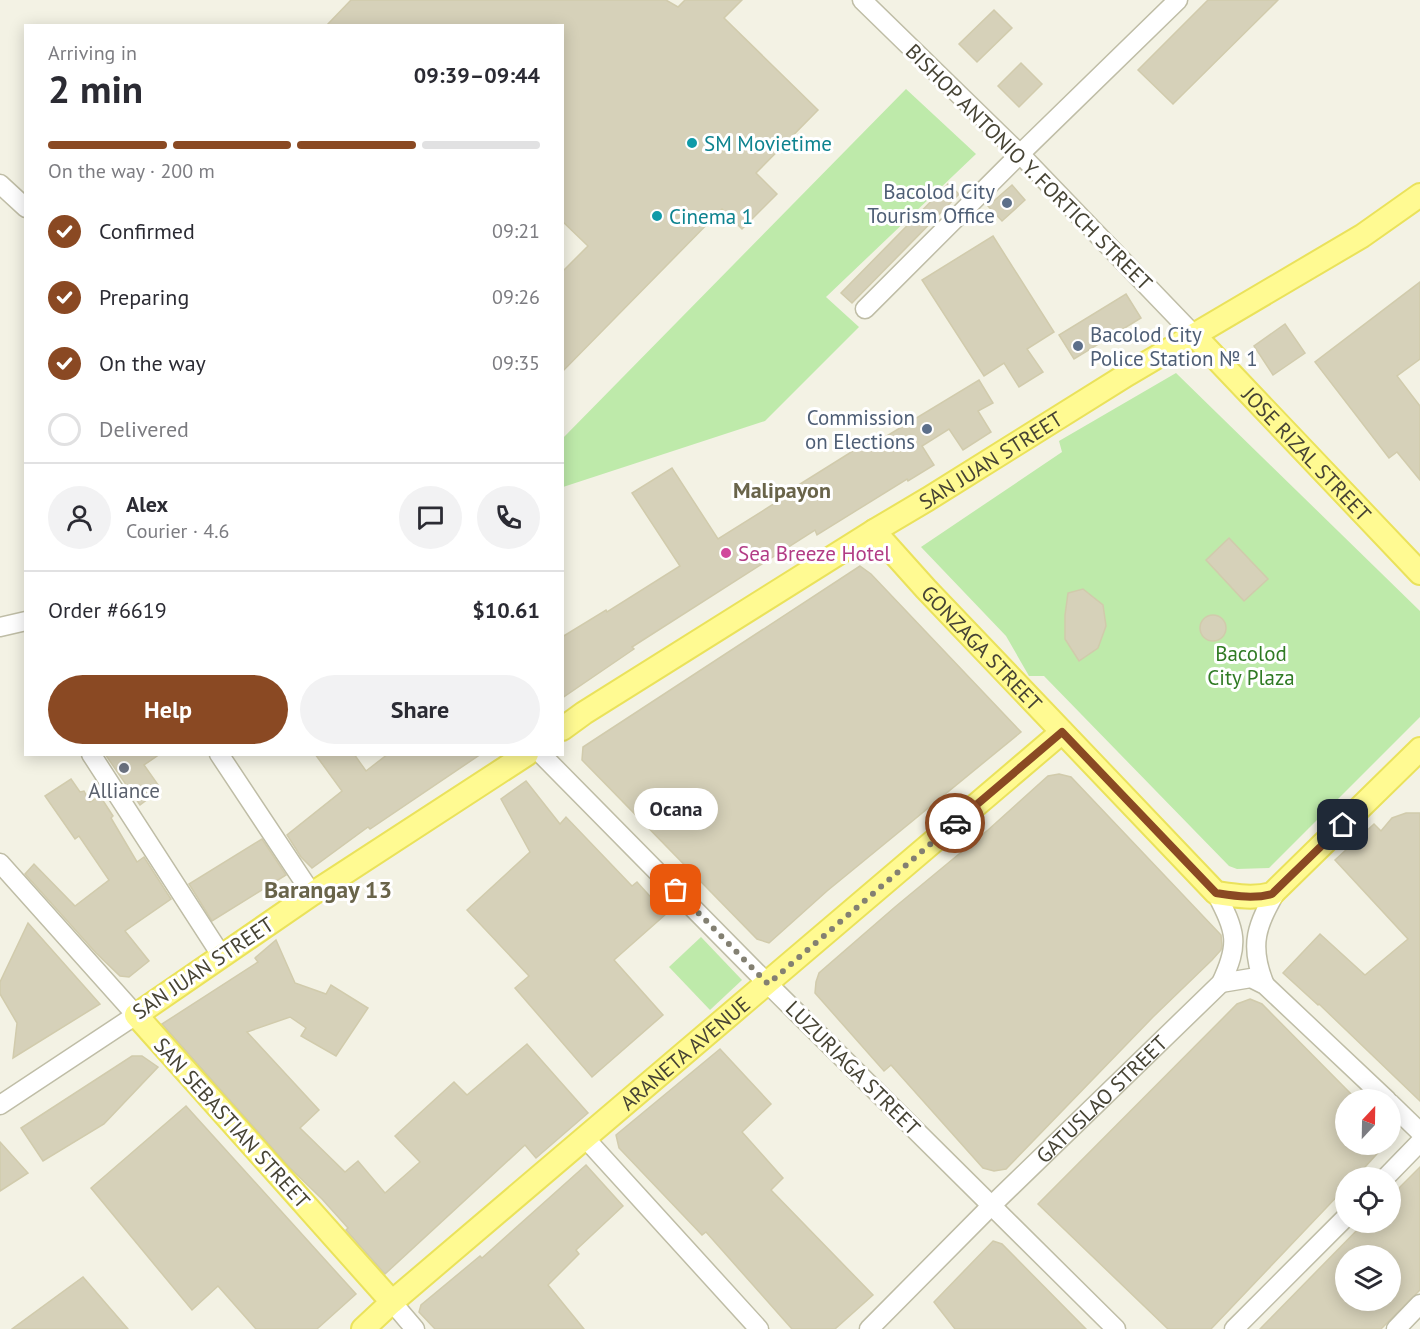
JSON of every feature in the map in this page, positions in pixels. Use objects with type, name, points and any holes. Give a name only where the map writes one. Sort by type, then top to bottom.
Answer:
[{"type":"main road","name":"SAN JUAN STREET","points":[[564,728],[874,531],[1194,335],[1362,236],[1420,195]]},
{"type":"main road","name":"JOSE RIZAL STREET","points":[[1194,335],[1420,573]]},
{"type":"main road","name":"GONZAGA STREET","points":[[874,531],[926,590],[1216,893]]},
{"type":"main road","name":"ARANETA AVENUE","points":[[363,1329],[1062,732]]},
{"type":"main road","name":"SAN JUAN STREET","points":[[136,1015],[312,894],[524,756]]},
{"type":"main road","points":[[1216,893],[1244,898],[1272,894],[1416,761]]},
{"type":"main road","name":"SAN SEBASTIAN STREET","points":[[136,1015],[392,1302]]},
{"type":"street","name":"BISHOP ANTONIO Y. FORTICH STREET","points":[[862,0],[1020,154],[1194,335]]},
{"type":"street","points":[[864,309],[1178,0]]},
{"type":"street","points":[[0,184],[24,206]]},
{"type":"street","points":[[0,627],[24,621]]},
{"type":"street","points":[[92,756],[221,955]]},
{"type":"street","points":[[220,756],[312,894]]},
{"type":"street","name":"LUZURIAGA STREET","points":[[543,756],[768,984],[1116,1329]]},
{"type":"street","name":"SAN SEBASTIAN STREET","points":[[0,863],[136,1015]]},
{"type":"street","points":[[1265,985],[1257,964],[1255,941],[1262,919],[1278,888]]},
{"type":"street","name":"GATUSLAO STREET","points":[[869,1329],[991,1206],[1221,983],[1232,957],[1233,940],[1228,917],[1216,893]]},
{"type":"street","points":[[1221,983],[1251,978],[1265,985],[1375,1089]]},
{"type":"street","name":"SAN JUAN STREET","points":[[0,1105],[136,1015]]},
{"type":"street","points":[[1401,1114],[1420,1132]]},
{"type":"street","points":[[586,1139],[759,1329]]},
{"type":"street","points":[[1396,1167],[1420,1142]]},
{"type":"street","points":[[1234,1329],[1335,1228]]},
{"type":"street","name":"SAN SEBASTIAN STREET","points":[[392,1302],[416,1329]]},
{"type":"street","points":[[1396,1329],[1420,1304]]},
{"type":"green space","points":[[906,89],[976,154],[826,297],[859,327],[765,421],[564,487],[564,437]]},
{"type":"green space","name":"Bacolod City Plaza","points":[[1176,373],[1420,611],[1420,717],[1269,868],[1237,869],[1229,866],[1044,676],[1029,676],[1006,636],[921,547],[1062,452],[1059,441]]},
{"type":"green space","points":[[701,937],[742,980],[710,1010],[669,967]]},
{"type":"building","points":[[351,0],[666,0],[678,7],[685,0],[742,0],[724,18],[818,110],[756,173],[777,194],[742,229],[722,209],[564,370],[564,270],[588,246],[564,223],[564,24],[328,24]]},
{"type":"building","points":[[1208,0],[1278,0],[1173,104],[1138,70]]},
{"type":"building","points":[[994,10],[1012,28],[977,62],[959,44]]},
{"type":"building","points":[[1021,63],[1042,84],[1019,107],[998,86]]},
{"type":"building","points":[[948,184],[959,194],[852,303],[841,293]]},
{"type":"building","name":"Bacolod City Tourism Office","points":[[1012,185],[1025,200],[1002,221],[988,206]]},
{"type":"building","points":[[993,236],[1054,332],[1027,349],[1043,372],[1019,387],[1004,363],[984,376],[922,280]]},
{"type":"building","points":[[1420,282],[1420,359],[1397,376],[1420,406],[1420,480],[1397,452],[1389,458],[1315,362]]},
{"type":"building","points":[[1126,294],[1141,318],[1074,359],[1059,335]]},
{"type":"building","points":[[1285,324],[1305,353],[1273,375],[1254,346]]},
{"type":"building","points":[[979,380],[993,403],[978,411],[991,432],[963,450],[949,429],[922,446],[934,465],[908,481],[907,479],[817,535],[815,530],[632,647],[634,649],[564,697],[564,636],[680,566],[632,493],[672,468],[718,539],[864,444],[867,448]]},
{"type":"building","points":[[1229,538],[1268,579],[1244,601],[1206,560]]},
{"type":"building","points":[[860,566],[871,574],[1021,732],[827,891],[769,943],[757,939],[582,760],[583,747]]},
{"type":"building","points":[[1083,589],[1103,605],[1106,626],[1098,648],[1079,661],[1065,639],[1065,615],[1068,593]]},
{"type":"building","points":[[1213,615],[1222,619],[1226,628],[1222,637],[1213,641],[1204,637],[1200,628],[1204,619]]},
{"type":"building","points":[[106,756],[157,756],[144,765],[161,789],[140,805]]},
{"type":"building","points":[[316,756],[355,756],[366,771],[385,756],[478,756],[370,829],[368,827],[312,868],[301,857],[287,835],[342,791]]},
{"type":"building","points":[[1059,774],[1071,777],[1221,935],[1222,946],[1212,960],[1153,1017],[1006,1169],[994,1171],[983,1168],[891,1065],[884,1071],[815,993],[816,982],[819,973],[988,830],[1048,776]]},
{"type":"building","points":[[71,779],[80,792],[84,791],[90,802],[100,796],[137,862],[144,857],[171,899],[125,931],[149,961],[129,977],[120,976],[96,953],[25,874],[34,864],[75,906],[109,880],[79,836],[75,839],[45,796]]},
{"type":"building","points":[[526,781],[560,824],[566,817],[632,886],[637,882],[666,914],[614,960],[663,1015],[592,1077],[515,988],[529,976],[467,910],[530,852],[501,799]]},
{"type":"building","points":[[1406,813],[1420,813],[1420,1101],[1319,1004],[1283,973],[1320,934],[1365,975],[1408,939],[1335,860],[1374,824],[1381,831],[1392,818]]},
{"type":"building","points":[[262,839],[286,875],[212,921],[189,884]]},
{"type":"building","points":[[28,923],[100,1004],[13,1058],[17,1023],[0,994],[0,982]]},
{"type":"building","points":[[276,940],[295,983],[326,994],[331,985],[368,1008],[336,1056],[301,1036],[306,1028],[290,1017],[247,1032],[319,1110],[300,1128],[345,1172],[358,1161],[385,1193],[420,1162],[395,1136],[454,1082],[467,1095],[527,1044],[588,1113],[536,1158],[525,1145],[385,1274],[346,1230],[348,1228],[290,1168],[162,1024],[258,962],[255,958]]},
{"type":"building","points":[[1250,999],[1262,1004],[1346,1089],[1335,1089],[1335,1155],[1376,1155],[1365,1167],[1335,1167],[1335,1199],[1211,1329],[1168,1329],[1038,1204],[1237,1004]]},
{"type":"building","points":[[720,1049],[771,1104],[742,1132],[783,1178],[771,1190],[873,1295],[835,1329],[792,1329],[706,1232],[702,1235],[619,1148],[616,1135]]},
{"type":"building","points":[[132,1056],[142,1056],[158,1067],[104,1124],[43,1161],[21,1128]]},
{"type":"building","points":[[186,1106],[356,1294],[317,1329],[256,1329],[218,1286],[192,1310],[91,1188]]},
{"type":"building","points":[[0,1142],[28,1173],[0,1191]]},
{"type":"building","points":[[586,1165],[623,1206],[576,1250],[579,1254],[548,1285],[584,1329],[435,1329],[419,1312],[421,1305],[480,1256],[482,1258]]},
{"type":"building","points":[[1420,1167],[1420,1290],[1401,1309],[1401,1245],[1342,1245],[1354,1233],[1401,1233],[1401,1186]]},
{"type":"building","points":[[993,1241],[1002,1244],[1086,1329],[955,1329],[934,1302]]},
{"type":"building","points":[[1335,1253],[1335,1311],[1399,1311],[1381,1329],[1260,1329]]},
{"type":"building","points":[[83,1277],[128,1329],[12,1329]]},
{"type":"way so far","points":[[676,890],[768,984],[955,823]]},
{"type":"place","name":"SM Movietime","points":[[692,143]]},
{"type":"place","name":"Bacolod City Tourism Office","points":[[1007,203]]},
{"type":"place","name":"Cinema 1","points":[[657,216]]},
{"type":"place","name":"Bacolod City Police Station № 1","points":[[1078,346]]},
{"type":"place","name":"Commission on Elections","points":[[927,429]]},
{"type":"place","name":"Sea Breeze Hotel","points":[[726,553]]},
{"type":"place","name":"Alliance","points":[[124,768]]},
{"type":"place","name":"Ocana","points":[[676,890]]},
{"type":"district","name":"Malipayon","points":[[782,490]]},
{"type":"district","name":"Barangay 13","points":[[328,889]]},
{"type":"route","points":[[955,823],[1062,732],[1216,893],[1244,898],[1272,894],[1343,825]]}]
